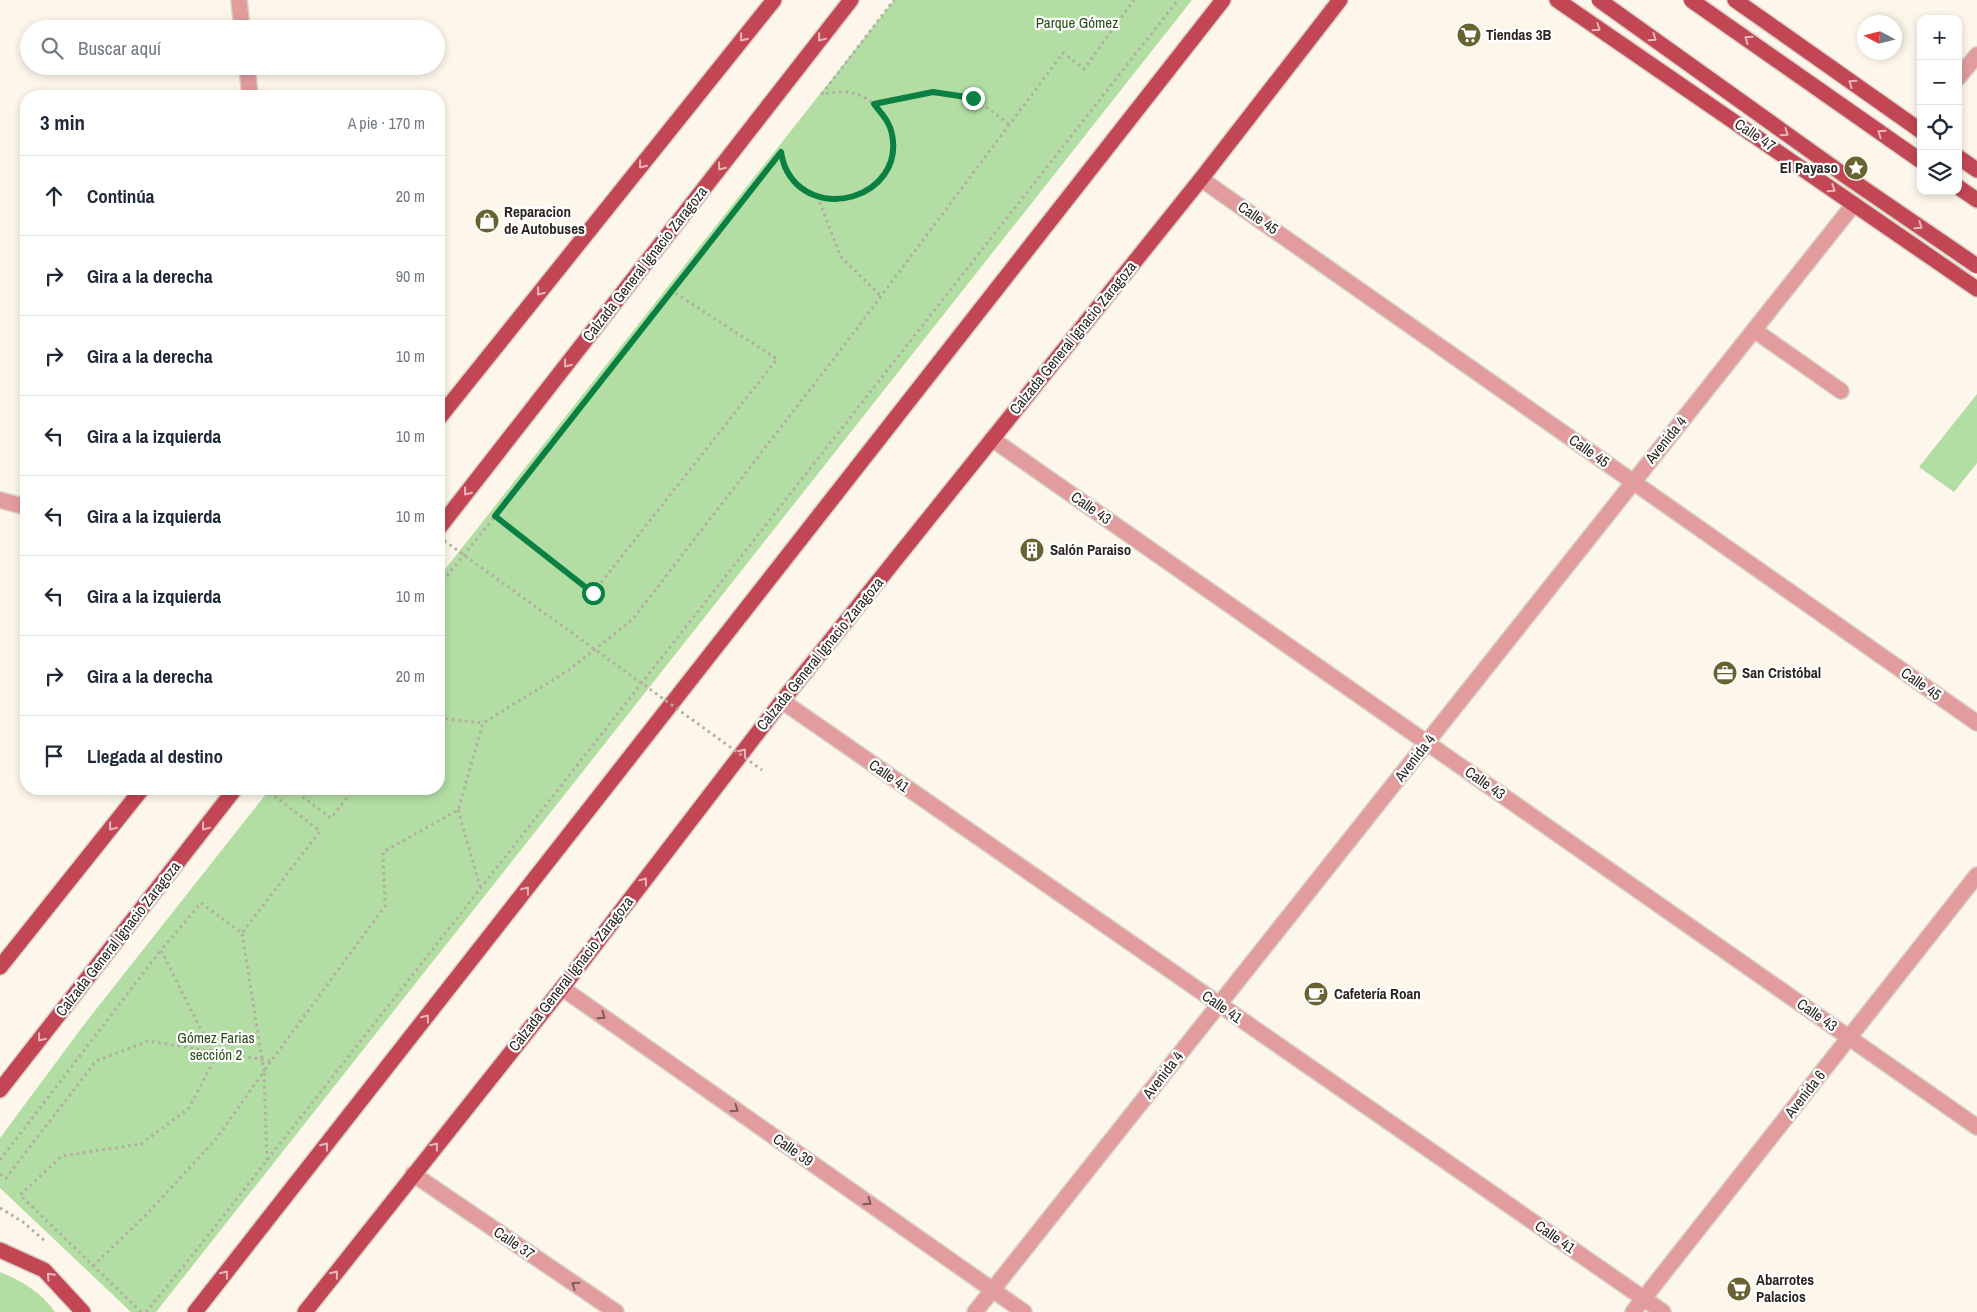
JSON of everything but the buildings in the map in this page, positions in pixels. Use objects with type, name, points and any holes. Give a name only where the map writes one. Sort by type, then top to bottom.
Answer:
[{"type":"main road","points":[[445,411],[774,0]]},
{"type":"main road","name":"Calzada General Ignacio Zaragoza","points":[[445,520],[851,0]]},
{"type":"main road","points":[[195,1312],[1223,0]]},
{"type":"main road","name":"Calzada General Ignacio Zaragoza","points":[[304,1312],[562,988],[782,701],[1201,179],[1340,0]]},
{"type":"main road","name":"Calle 47","points":[[1557,0],[1977,289]]},
{"type":"main road","points":[[1599,0],[1844,175],[1977,266]]},
{"type":"main road","points":[[1692,0],[1917,158]]},
{"type":"main road","points":[[1735,0],[1917,126]]},
{"type":"main road","points":[[1962,160],[1977,170]]},
{"type":"main road","points":[[1962,190],[1977,200]]},
{"type":"main road","points":[[0,967],[137,795]]},
{"type":"main road","name":"Calzada General Ignacio Zaragoza","points":[[0,1090],[230,795]]},
{"type":"main road","points":[[0,1250],[44,1270],[83,1312]]},
{"type":"street","points":[[239,0],[241,20]]},
{"type":"street","points":[[1962,73],[1977,55]]},
{"type":"street","points":[[248,75],[249,90]]},
{"type":"street","name":"Calle 45","points":[[1201,179],[1977,723]]},
{"type":"street","name":"Avenida 4","points":[[975,1312],[1854,204]]},
{"type":"street","points":[[1754,330],[1841,391]]},
{"type":"street","name":"Calle 43","points":[[992,439],[1977,1127]]},
{"type":"street","points":[[0,500],[20,505]]},
{"type":"street","name":"Calle 41","points":[[782,701],[1663,1312]]},
{"type":"street","name":"Avenida 6","points":[[1633,1312],[1977,875]]},
{"type":"street","name":"Calle 39","points":[[562,988],[1024,1312]]},
{"type":"street","name":"Calle 37","points":[[413,1174],[616,1312]]},
{"type":"path","points":[[445,578],[781,152],[785,167],[794,180],[809,193],[825,198],[845,199],[862,194],[876,184],[887,169],[892,152],[892,133],[885,118],[874,104],[860,95],[841,92],[822,94],[894,0]]},
{"type":"path","points":[[445,719],[482,723],[566,672],[632,620],[881,296],[1064,53],[1084,69],[1134,0]]},
{"type":"path","points":[[146,1312],[268,1160],[1178,0]]},
{"type":"path","points":[[874,104],[933,92],[965,96],[973,98],[1010,125]]},
{"type":"path","points":[[816,195],[841,258],[881,296]]},
{"type":"path","points":[[495,516],[593,593],[777,359],[672,291]]},
{"type":"path","points":[[445,541],[762,770]]},
{"type":"path","points":[[480,888],[458,810],[482,723]]},
{"type":"path","points":[[242,932],[320,831],[273,795]]},
{"type":"path","points":[[300,795],[331,818],[349,795]]},
{"type":"path","points":[[93,1266],[147,1214],[217,1138],[384,906],[383,852],[458,810]]},
{"type":"path","points":[[0,1160],[161,950],[201,903],[242,932],[264,1072],[268,1160]]},
{"type":"path","points":[[141,1312],[20,1195],[62,1156],[141,1144],[189,1108],[215,1058],[161,950]]},
{"type":"path","points":[[0,1174],[6,1178],[96,1061],[148,1041],[272,1061]]},
{"type":"green space","name":"Gómez Farias sección 2","points":[[894,0],[1192,0],[156,1312],[131,1312],[0,1188],[0,1138],[86,1022],[265,795],[445,795],[445,569]]},
{"type":"green space","points":[[1977,394],[1977,463],[1954,492],[1919,467]]},
{"type":"green space","points":[[0,1272],[31,1288],[55,1312],[0,1312]]},
{"type":"place","name":"Tiendas 3B","points":[[1469,35]]},
{"type":"place","name":"El Payaso","points":[[1856,168]]},
{"type":"place","name":"Reparacion de Autobuses","points":[[487,221]]},
{"type":"place","name":"Salón Paraiso","points":[[1032,550]]},
{"type":"place","name":"San Cristóbal","points":[[1725,673]]},
{"type":"place","name":"Cafetería Roan","points":[[1316,994]]},
{"type":"place","name":"Abarrotes Palacios","points":[[1739,1289]]},
{"type":"route","points":[[593,593],[495,516],[781,152],[785,167],[794,180],[809,193],[825,198],[845,199],[862,194],[876,184],[887,169],[892,152],[892,133],[885,118],[874,104],[933,92],[973,98]]},
{"type":"park label","name":"Parque Gómez","points":[[1077,23]]}]
